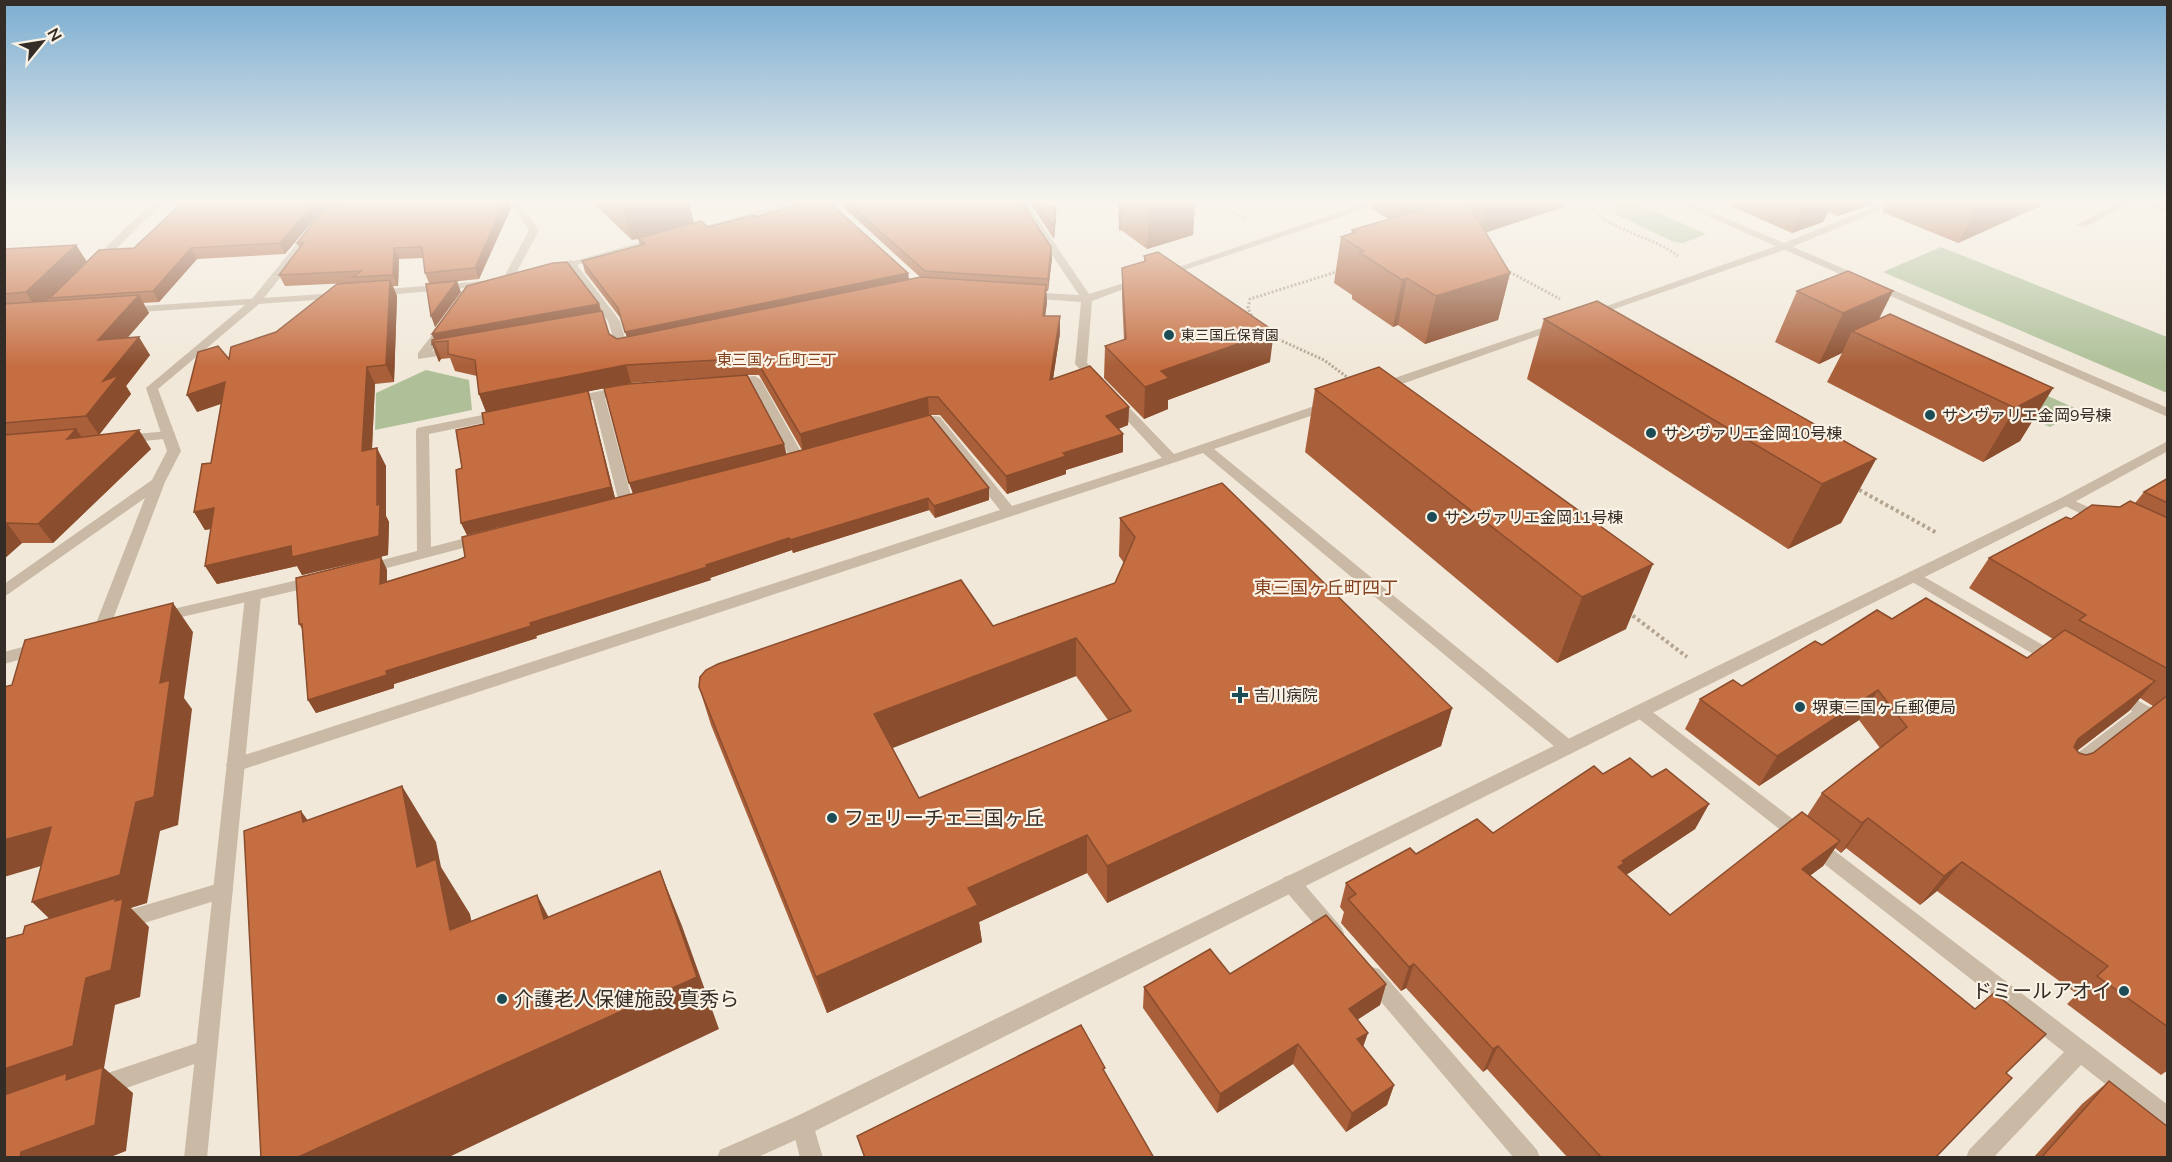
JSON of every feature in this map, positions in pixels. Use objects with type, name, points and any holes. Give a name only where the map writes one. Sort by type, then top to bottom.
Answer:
[{"type":"street","points":[[91,267],[101,257]]},
{"type":"street","points":[[123,626],[95,632],[158,482],[174,451],[152,388],[255,302],[293,257]]},
{"type":"street","points":[[113,311],[353,295],[471,290],[513,278],[522,257]]},
{"type":"street","points":[[539,271],[592,257]]},
{"type":"street","points":[[1059,257],[1087,299],[1081,364],[1171,459]]},
{"type":"street","points":[[1016,294],[1087,299],[1213,257]]},
{"type":"street","points":[[1367,392],[1754,257]]},
{"type":"street","points":[[1807,257],[2168,413]]},
{"type":"street","points":[[570,263],[609,322],[622,350],[645,345]]},
{"type":"street","points":[[448,321],[422,356],[468,348]]},
{"type":"street","points":[[721,383],[755,380],[798,459]]},
{"type":"street","points":[[554,404],[642,388]]},
{"type":"street","points":[[598,395],[626,503]]},
{"type":"street","points":[[236,765],[1205,448],[1346,399]]},
{"type":"street","points":[[424,554],[422,431],[521,411]]},
{"type":"street","points":[[901,430],[935,420],[1009,512]]},
{"type":"street","points":[[110,440],[169,435]]},
{"type":"street","points":[[728,1158],[803,1125],[2066,501],[2168,445]]},
{"type":"street","points":[[1205,448],[1568,747]]},
{"type":"street","points":[[4,592],[158,482]]},
{"type":"street","points":[[2066,501],[2117,526]]},
{"type":"street","points":[[144,621],[491,537]]},
{"type":"street","points":[[1914,576],[2074,670]]},
{"type":"street","points":[[195,1158],[254,596]]},
{"type":"street","points":[[4,658],[58,643]]},
{"type":"street","points":[[2104,688],[2168,725]]},
{"type":"street","points":[[1640,711],[2168,1119]]},
{"type":"street","points":[[2060,776],[2144,711]]},
{"type":"street","points":[[1291,883],[1345,945]]},
{"type":"street","points":[[103,927],[223,890]]},
{"type":"street","points":[[1360,963],[1529,1158]]},
{"type":"street","points":[[83,1092],[206,1050]]},
{"type":"street","points":[[1977,1158],[2080,1051]]},
{"type":"street","points":[[803,1125],[812,1158]]},
{"type":"path","points":[[1499,266],[1568,303]]},
{"type":"path","points":[[1257,326],[1248,308],[1250,299],[1333,273],[1342,267]]},
{"type":"path","points":[[1265,332],[1324,360],[1367,392]]},
{"type":"path","points":[[1847,483],[1966,550]]},
{"type":"path","points":[[1620,605],[1711,676]]},
{"type":"green space","points":[[1917,257],[1967,257],[2167,337],[2167,393],[1883,272]]},
{"type":"green space","points":[[1959,356],[2079,410],[2050,427],[1930,371]]},
{"type":"green space","points":[[426,370],[469,380],[472,410],[375,430],[376,393]]},
{"type":"building","points":[[4,257],[63,257],[26,292],[4,294]]},
{"type":"building","points":[[92,257],[183,257],[153,291],[50,298]]},
{"type":"building","points":[[292,257],[394,257],[393,275],[353,277],[361,271],[279,275]]},
{"type":"building","points":[[423,257],[480,257],[475,268],[425,273]]},
{"type":"building","points":[[596,257],[890,257],[908,273],[625,332],[618,308],[582,261]]},
{"type":"building","points":[[909,257],[1050,257],[1048,279],[925,271]]},
{"type":"building","points":[[1144,257],[1166,257],[1274,331],[1161,371],[1169,378],[1145,387],[1105,346],[1126,339],[1122,268],[1146,261]]},
{"type":"building","points":[[1367,257],[1501,257],[1510,273],[1436,296],[1407,278],[1402,280]]},
{"type":"building","points":[[567,262],[599,304],[432,334],[467,286],[553,263]]},
{"type":"building","points":[[1848,271],[1893,291],[1843,313],[1797,291]]},
{"type":"building","points":[[921,277],[1046,285],[1043,316],[1060,316],[1050,380],[1090,366],[1129,407],[1106,416],[1123,434],[1063,453],[1066,456],[1006,476],[938,397],[928,397],[800,434],[755,358],[626,365],[479,394],[475,360],[448,354],[448,341],[432,344],[432,340],[602,311],[609,334],[617,339]]},
{"type":"building","points":[[390,280],[386,365],[367,367],[362,451],[377,448],[379,536],[292,557],[291,546],[205,566],[214,508],[194,512],[202,464],[211,463],[225,382],[187,395],[198,352],[218,346],[229,359],[231,347],[276,332],[337,284]]},
{"type":"building","points":[[457,281],[431,316],[426,284]]},
{"type":"building","points":[[139,295],[98,340],[139,337],[103,381],[119,375],[86,416],[4,423],[4,304]]},
{"type":"building","points":[[1597,301],[1876,459],[1822,484],[1544,319]]},
{"type":"building","points":[[1890,314],[2053,388],[2015,408],[1852,331]]},
{"type":"building","points":[[1379,367],[1653,564],[1582,597],[1315,389]]},
{"type":"building","points":[[747,375],[784,444],[629,483],[604,388],[628,384]]},
{"type":"building","points":[[588,391],[611,487],[461,523],[456,470],[462,468],[456,430],[484,424],[482,413]]},
{"type":"building","points":[[930,415],[989,488],[934,506],[928,498],[790,540],[789,538],[706,565],[707,567],[530,623],[531,626],[386,671],[387,675],[308,700],[296,578],[381,557],[380,584],[465,557],[462,537],[762,461]]},
{"type":"building","points":[[76,429],[67,439],[139,430],[38,524],[7,523],[4,525],[4,435]]},
{"type":"building","points":[[2168,478],[2168,503],[2144,492]]},
{"type":"building","points":[[1222,483],[1452,708],[1107,866],[1087,835],[968,888],[978,905],[816,977],[699,687],[700,677],[706,670],[718,664],[961,580],[993,626],[1115,583],[1135,537],[1120,518]],"holes":[[[1076,638],[1131,711],[919,798],[874,714]]]},
{"type":"building","points":[[2130,501],[2168,518],[2168,669],[2079,620],[2086,615],[1989,558],[2066,517],[2071,519],[2092,505],[2120,507]]},
{"type":"building","points":[[1926,598],[2027,658],[2065,630],[2155,681],[2078,739],[2074,747],[2079,753],[2086,755],[2093,753],[2168,695],[2168,1027],[2097,976],[2108,966],[1962,862],[1944,876],[1868,818],[1862,823],[1822,793],[1907,727],[1878,690],[1777,756],[1700,699],[1733,680],[1742,686],[1815,641],[1822,645],[1877,610],[1892,619]]},
{"type":"building","points":[[173,603],[160,683],[170,680],[154,797],[136,802],[120,875],[32,902],[51,827],[4,840],[4,687],[12,685],[25,640]]},
{"type":"building","points":[[1630,758],[1652,777],[1666,769],[1709,804],[1622,861],[1624,863],[1618,867],[1670,915],[1802,812],[1840,841],[1802,869],[1975,1009],[1994,993],[2046,1034],[2006,1073],[2012,1078],[1935,1158],[1602,1158],[1498,1046],[1493,1049],[1414,964],[1409,967],[1348,899],[1356,894],[1346,883],[1410,848],[1416,854],[1477,819],[1493,833],[1594,766],[1603,774]]},
{"type":"building","name":"介護老人保健施設 真秀ら","points":[[402,786],[417,867],[436,859],[450,930],[537,895],[544,919],[660,871],[697,977],[296,1158],[261,1158],[244,831],[301,811],[303,822]]},
{"type":"building","points":[[116,898],[115,901],[123,899],[111,970],[86,978],[73,1046],[4,1069],[4,939],[23,934],[25,926]]},
{"type":"building","points":[[1326,915],[1386,984],[1349,1009],[1368,1033],[1357,1039],[1394,1085],[1352,1113],[1298,1044],[1220,1094],[1144,987],[1210,949],[1230,974]]},
{"type":"building","points":[[1081,1025],[1105,1068],[1103,1069],[1154,1158],[865,1158],[857,1136]]},
{"type":"building","points":[[103,1067],[95,1125],[21,1152],[20,1158],[4,1158],[4,1095],[67,1073],[66,1080]]},
{"type":"building","points":[[2109,1081],[2168,1127],[2168,1158],[2041,1158]]},
{"type":"place","name":"東三国丘保育園","points":[[1169,335]]},
{"type":"place","name":"サンヴァリエ金岡9号棟","points":[[1930,415]]},
{"type":"place","name":"サンヴァリエ金岡10号棟","points":[[1651,433]]},
{"type":"place","name":"サンヴァリエ金岡11号棟","points":[[1432,517]]},
{"type":"place","name":"吉川病院","points":[[1240,695]]},
{"type":"place","name":"堺東三国ヶ丘郵便局","points":[[1800,707]]},
{"type":"place","name":"フェリーチェ三国ヶ丘","points":[[832,818]]},
{"type":"place","name":"ドミールアオイ","points":[[2124,991]]},
{"type":"place","name":"介護老人保健施設 真秀ら","points":[[502,999]]},
{"type":"district","name":"東三国ヶ丘町三丁","points":[[777,360]]},
{"type":"district","name":"東三国ヶ丘町四丁","points":[[1326,588]]}]
